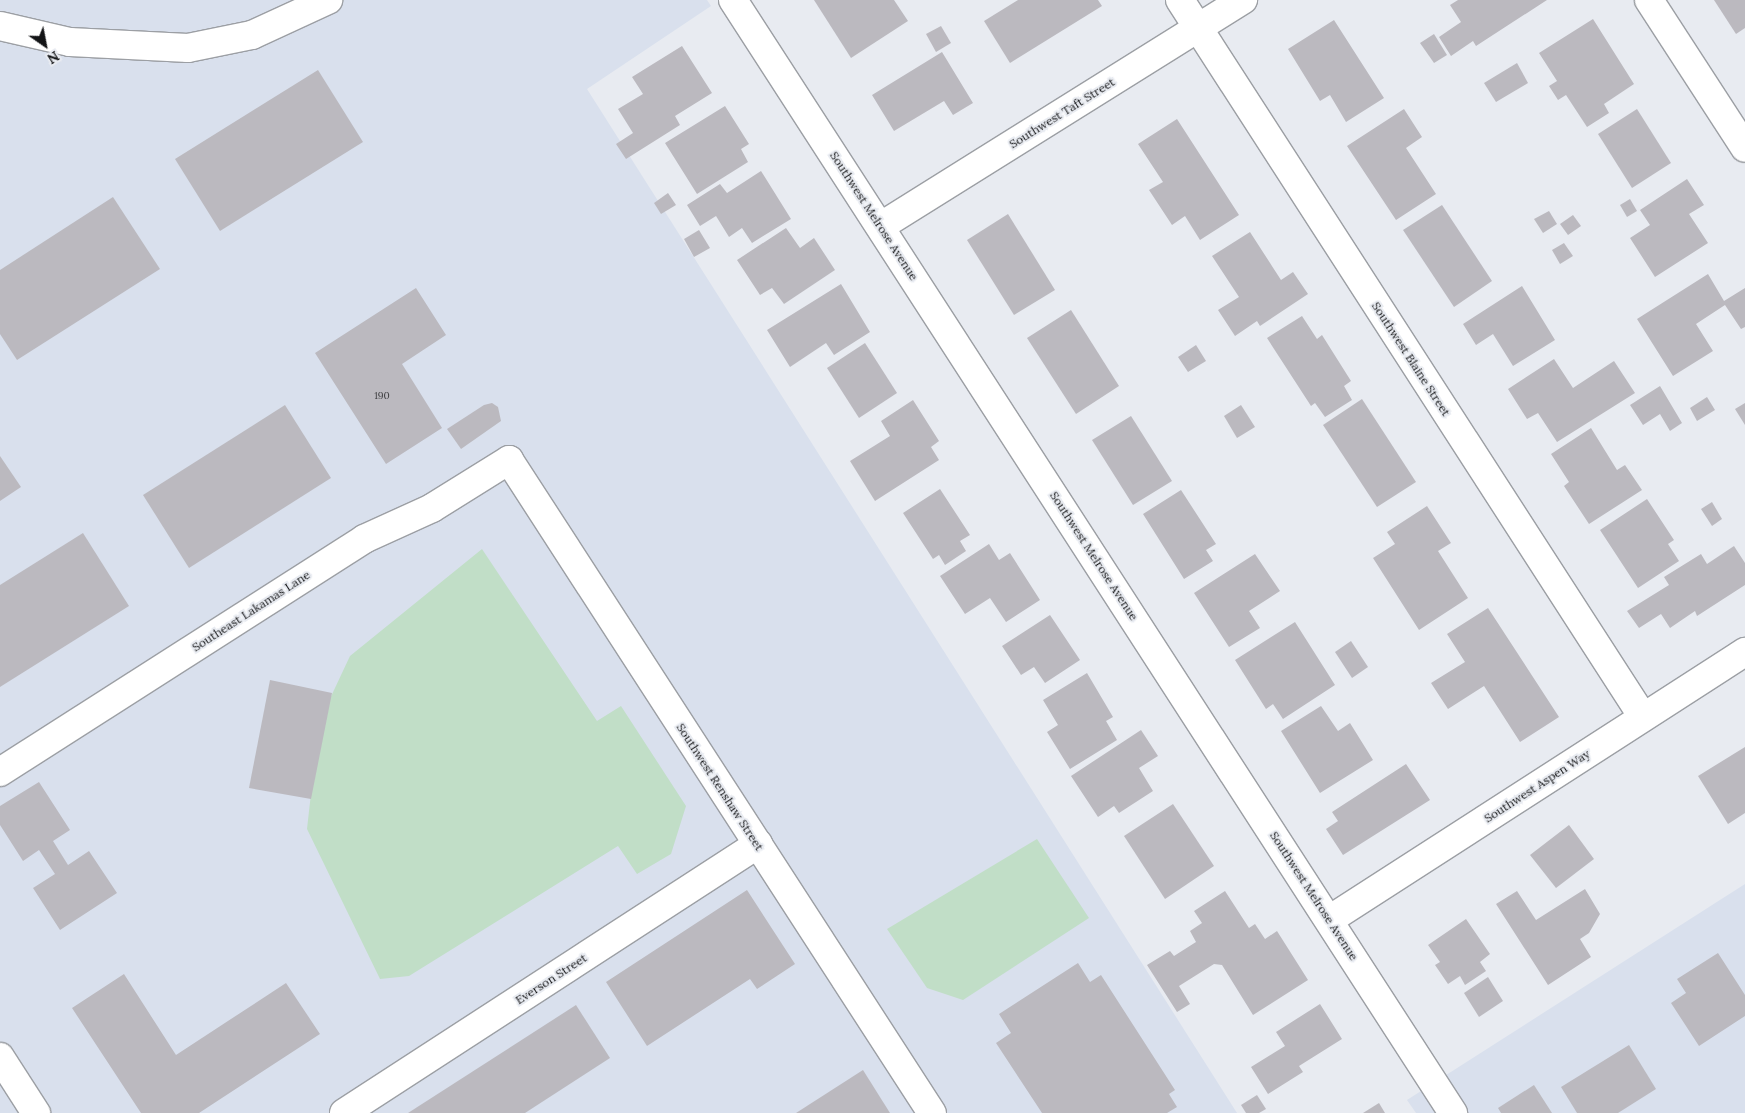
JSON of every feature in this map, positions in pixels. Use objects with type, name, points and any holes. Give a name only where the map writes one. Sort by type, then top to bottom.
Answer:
[{"type":"street","points":[[0,26],[70,42],[188,48],[252,36],[328,0]]},
{"type":"street","name":"Southwest Melrose Avenue","points":[[733,0],[1330,920],[1453,1113]]},
{"type":"street","name":"Southwest Blaine Street","points":[[1180,0],[1643,717]]},
{"type":"street","name":"Southwest Taft Street","points":[[881,226],[1243,0]]},
{"type":"street","points":[[1650,0],[1745,148]]},
{"type":"street","name":"Southeast Lakamas Lane","points":[[0,772],[364,539],[432,508],[508,460]]},
{"type":"street","name":"Southwest Renshaw Street","points":[[508,460],[932,1113]]},
{"type":"street","name":"Southwest Aspen Way","points":[[1330,920],[1745,652]]},
{"type":"street","name":"Everson Street","points":[[344,1113],[758,844]]},
{"type":"street","points":[[0,1057],[36,1113]]},
{"type":"shaded area","points":[[0,0],[707,0],[711,6],[587,89],[1237,1113],[0,1113]]},
{"type":"shaded area","points":[[1745,884],[1745,1113],[1416,1113],[1407,1100]]},
{"type":"green space","points":[[482,549],[597,721],[621,706],[686,806],[671,854],[637,874],[618,846],[409,976],[380,979],[307,829],[319,722],[350,656]]},
{"type":"green space","points":[[1037,839],[1089,918],[963,1000],[927,988],[887,929]]},
{"type":"building","points":[[814,0],[894,0],[908,21],[851,58]]},
{"type":"building","points":[[1018,0],[1098,0],[1102,6],[1010,63],[984,21]]},
{"type":"building","points":[[1458,0],[1547,0],[1476,46],[1473,41],[1451,56],[1439,37],[1461,22],[1450,5]]},
{"type":"building","points":[[1714,0],[1745,0],[1745,28],[1736,34]]},
{"type":"building","points":[[1593,19],[1634,84],[1604,104],[1609,113],[1587,127],[1566,95],[1558,100],[1549,86],[1557,81],[1539,53]]},
{"type":"building","points":[[1334,20],[1384,98],[1346,122],[1330,95],[1320,101],[1288,49]]},
{"type":"building","points":[[941,26],[951,43],[936,52],[926,34]]},
{"type":"building","points":[[1434,34],[1447,55],[1434,63],[1420,43]]},
{"type":"building","points":[[682,46],[712,93],[675,116],[680,125],[626,159],[616,144],[633,133],[618,109],[643,94],[632,77]]},
{"type":"building","points":[[942,52],[973,103],[953,115],[944,101],[894,131],[872,95]]},
{"type":"building","points":[[1517,63],[1528,83],[1496,102],[1484,83]]},
{"type":"building","points":[[318,70],[363,142],[220,231],[175,159]]},
{"type":"building","points":[[725,106],[749,144],[741,149],[748,162],[697,194],[665,143]]},
{"type":"building","points":[[1404,109],[1422,137],[1406,148],[1436,194],[1396,220],[1347,146]]},
{"type":"building","points":[[1637,109],[1671,163],[1632,188],[1598,134]]},
{"type":"building","points":[[1177,119],[1239,215],[1200,240],[1185,216],[1172,225],[1149,190],[1163,182],[1138,144]]},
{"type":"building","points":[[761,171],[791,219],[752,243],[742,228],[729,237],[716,216],[700,226],[687,205],[720,184],[727,193]]},
{"type":"building","points":[[1687,179],[1704,205],[1689,214],[1708,243],[1655,277],[1630,238],[1650,225],[1640,210]]},
{"type":"building","points":[[668,193],[676,205],[661,214],[654,203]]},
{"type":"building","points":[[113,197],[160,269],[17,360],[0,334],[0,270]]},
{"type":"building","points":[[1630,199],[1637,211],[1627,217],[1620,205]]},
{"type":"building","points":[[1442,205],[1492,281],[1454,307],[1403,230]]},
{"type":"building","points":[[1549,211],[1557,224],[1543,233],[1534,219]]},
{"type":"building","points":[[1008,214],[1055,290],[1014,315],[967,240]]},
{"type":"building","points":[[1573,215],[1581,226],[1568,235],[1560,224]]},
{"type":"building","points":[[786,228],[800,248],[814,238],[835,270],[784,304],[772,288],[760,295],[737,260]]},
{"type":"building","points":[[699,230],[710,248],[694,257],[684,239]]},
{"type":"building","points":[[1250,232],[1281,280],[1293,272],[1308,294],[1260,326],[1257,321],[1235,336],[1218,310],[1239,297],[1212,256]]},
{"type":"building","points":[[1564,243],[1573,256],[1560,264],[1552,250]]},
{"type":"building","points":[[1708,274],[1724,301],[1745,288],[1745,327],[1741,329],[1725,305],[1696,324],[1713,351],[1673,376],[1637,319]]},
{"type":"building","points":[[841,284],[870,332],[834,355],[826,343],[790,367],[767,330]]},
{"type":"building","points":[[1522,286],[1555,340],[1513,366],[1493,334],[1476,345],[1463,324]]},
{"type":"building","points":[[416,288],[446,335],[402,364],[442,428],[386,464],[315,353]]},
{"type":"building","points":[[1071,310],[1119,386],[1076,414],[1027,338]]},
{"type":"building","points":[[1302,316],[1317,339],[1322,335],[1351,381],[1344,386],[1352,400],[1325,417],[1315,403],[1311,406],[1267,338]]},
{"type":"building","points":[[865,343],[897,393],[859,418],[827,368]]},
{"type":"building","points":[[1196,345],[1206,361],[1188,372],[1178,357]]},
{"type":"building","points":[[1554,359],[1573,388],[1614,361],[1635,393],[1557,442],[1538,413],[1527,419],[1508,389]]},
{"type":"building","points":[[1660,386],[1682,423],[1670,431],[1660,414],[1643,425],[1630,405]]},
{"type":"building","points":[[1707,397],[1715,410],[1697,421],[1690,408]]},
{"type":"building","points":[[1362,399],[1416,482],[1377,507],[1323,425]]},
{"type":"building","points":[[913,400],[939,441],[931,447],[939,460],[875,501],[850,461],[890,436],[881,421]]},
{"type":"building","points":[[492,403],[498,407],[501,421],[461,449],[447,429],[484,405]]},
{"type":"building","points":[[1745,403],[1745,425],[1735,409]]},
{"type":"building","points":[[285,405],[331,478],[189,568],[143,495]]},
{"type":"building","points":[[1241,405],[1255,427],[1237,438],[1224,416]]},
{"type":"building","points":[[1131,416],[1172,481],[1133,505],[1092,440]]},
{"type":"building","points":[[1591,428],[1617,470],[1625,465],[1642,490],[1589,524],[1564,486],[1569,482],[1551,454]]},
{"type":"building","points":[[0,456],[21,487],[0,501]]},
{"type":"building","points":[[940,489],[970,535],[960,541],[966,551],[945,565],[939,555],[933,559],[903,513]]},
{"type":"building","points":[[1181,490],[1216,544],[1206,550],[1213,561],[1184,579],[1143,514]]},
{"type":"building","points":[[1647,499],[1674,540],[1668,544],[1679,561],[1638,588],[1600,530]]},
{"type":"building","points":[[1712,502],[1722,519],[1712,526],[1701,509]]},
{"type":"building","points":[[1427,506],[1451,543],[1438,551],[1468,598],[1419,630],[1373,558],[1395,544],[1387,532]]},
{"type":"building","points":[[83,533],[129,606],[0,687],[0,585]]},
{"type":"building","points":[[989,544],[999,560],[1010,553],[1040,600],[1006,622],[990,598],[965,614],[940,576]]},
{"type":"building","points":[[1734,546],[1745,563],[1745,585],[1697,616],[1695,611],[1670,628],[1661,614],[1639,628],[1627,611],[1669,585],[1664,577],[1701,554],[1707,564]]},
{"type":"building","points":[[1255,554],[1280,591],[1249,611],[1260,628],[1229,647],[1194,593]]},
{"type":"building","points":[[1488,608],[1559,717],[1520,742],[1484,686],[1448,709],[1431,683],[1465,662],[1447,634]]},
{"type":"building","points":[[1050,615],[1080,660],[1045,683],[1034,667],[1021,675],[1002,646]]},
{"type":"building","points":[[1295,622],[1335,685],[1283,719],[1273,704],[1266,709],[1235,660]]},
{"type":"building","points":[[1351,641],[1368,667],[1352,678],[1335,652]]},
{"type":"building","points":[[1087,673],[1113,717],[1106,721],[1117,740],[1070,769],[1047,732],[1058,725],[1043,700]]},
{"type":"building","points":[[270,680],[332,693],[311,799],[249,788]]},
{"type":"building","points":[[1321,706],[1338,731],[1350,723],[1373,760],[1320,793],[1281,731]]},
{"type":"building","points":[[1141,730],[1158,756],[1139,768],[1153,791],[1119,813],[1114,806],[1098,817],[1071,776]]},
{"type":"building","points":[[1745,747],[1745,813],[1728,824],[1698,776]]},
{"type":"building","points":[[1406,764],[1430,800],[1343,855],[1326,829],[1338,821],[1332,812]]},
{"type":"building","points":[[39,782],[70,830],[53,841],[68,865],[89,851],[117,893],[60,930],[33,888],[55,874],[39,850],[23,861],[0,825],[0,806]]},
{"type":"building","points":[[1173,804],[1214,866],[1165,899],[1124,836]]},
{"type":"building","points":[[1569,825],[1594,859],[1556,888],[1530,855]]},
{"type":"building","points":[[1585,889],[1600,914],[1589,933],[1580,939],[1591,957],[1548,985],[1496,904],[1517,891],[1536,920]]},
{"type":"building","points":[[747,890],[795,964],[757,989],[750,979],[647,1046],[606,982]]},
{"type":"building","points":[[1225,891],[1249,928],[1255,924],[1265,939],[1277,931],[1308,980],[1253,1015],[1222,965],[1214,964],[1179,986],[1190,1004],[1177,1012],[1147,965],[1170,951],[1174,956],[1196,942],[1190,931],[1202,923],[1194,911]]},
{"type":"building","points":[[1466,919],[1490,954],[1480,962],[1486,971],[1465,985],[1460,976],[1448,984],[1435,965],[1440,962],[1428,945]]},
{"type":"building","points":[[1718,953],[1745,995],[1745,1016],[1699,1046],[1671,1003],[1686,993],[1677,979]]},
{"type":"building","points":[[1078,963],[1090,982],[1101,975],[1175,1090],[1169,1094],[1177,1107],[1167,1113],[1042,1113],[996,1043],[1011,1033],[999,1014]]},
{"type":"building","points":[[124,974],[176,1055],[286,983],[320,1034],[199,1113],[141,1113],[72,1008]]},
{"type":"building","points":[[1488,977],[1503,1001],[1479,1017],[1464,993]]},
{"type":"building","points":[[1320,1004],[1342,1039],[1299,1066],[1303,1072],[1268,1094],[1251,1067],[1285,1046],[1276,1032]]},
{"type":"building","points":[[576,1005],[610,1058],[525,1113],[408,1113]]},
{"type":"building","points":[[1629,1045],[1656,1089],[1618,1113],[1577,1113],[1561,1087]]},
{"type":"building","points":[[863,1070],[890,1113],[796,1113]]},
{"type":"building","points":[[1534,1085],[1552,1113],[1501,1113],[1498,1108]]},
{"type":"building","points":[[1257,1095],[1266,1109],[1259,1113],[1246,1113],[1241,1105]]},
{"type":"building","points":[[1379,1103],[1385,1113],[1363,1113]]}]
